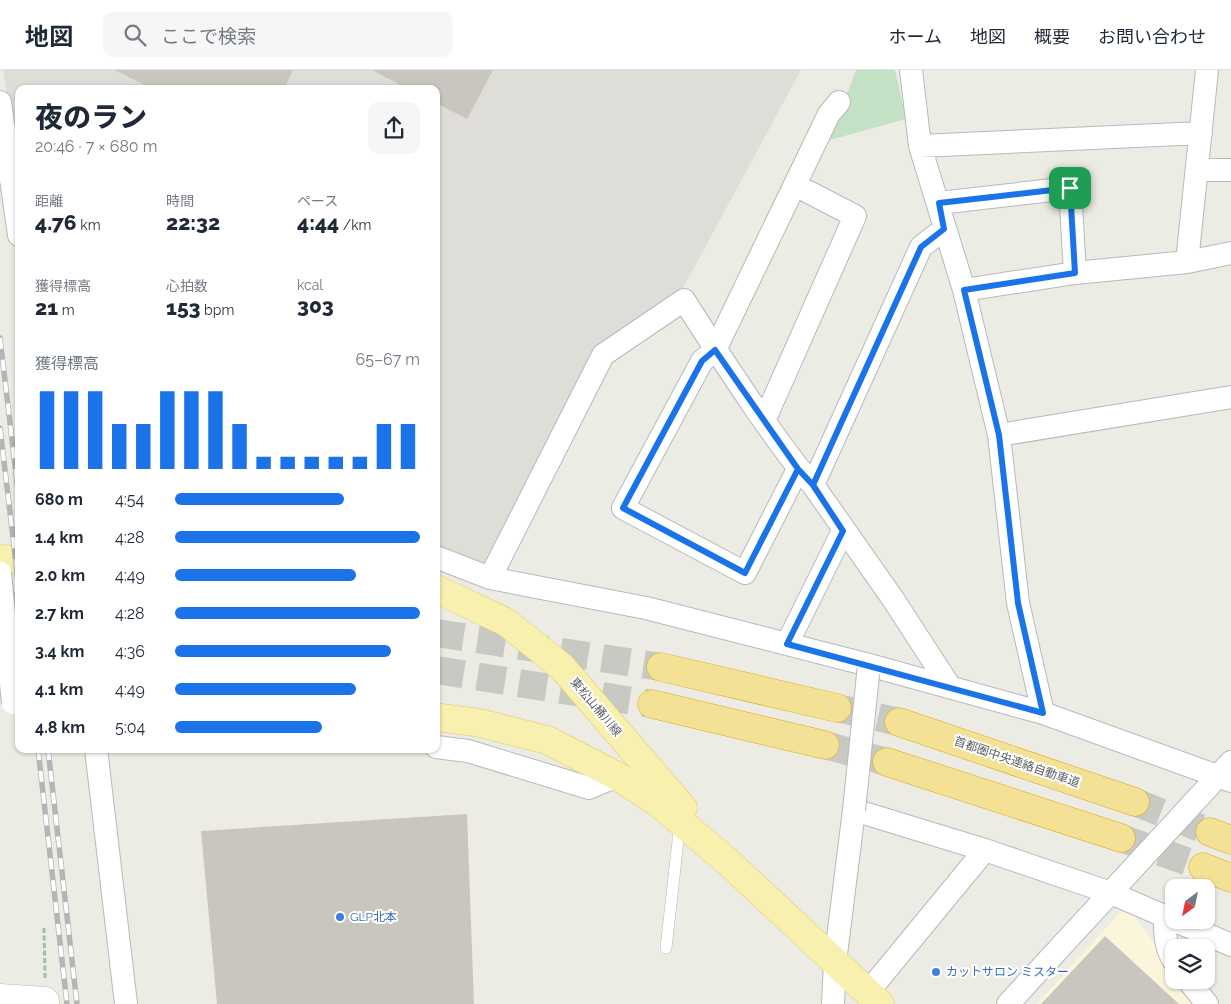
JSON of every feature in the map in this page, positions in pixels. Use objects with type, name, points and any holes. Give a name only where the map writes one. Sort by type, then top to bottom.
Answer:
[{"type":"highway","points":[[661,667],[837,708]]},
{"type":"highway","points":[[652,704],[825,745]]},
{"type":"highway","name":"首都圏中央連絡自動車道","points":[[899,722],[1135,802]]},
{"type":"highway","points":[[887,762],[1121,838]]},
{"type":"highway","points":[[1203,867],[1231,878]]},
{"type":"main road","points":[[0,559],[15,560]]},
{"type":"main road","name":"東松山桶川線","points":[[440,591],[506,622],[562,667],[727,861]]},
{"type":"main road","name":"東松山桶川線","points":[[440,718],[480,723],[547,740],[616,776],[657,802],[727,861],[874,998]]},
{"type":"street","points":[[911,70],[920,146],[939,203],[944,229],[964,290],[999,435],[1018,603],[1043,713]]},
{"type":"street","points":[[1187,262],[1207,70]]},
{"type":"street","points":[[0,102],[15,207]]},
{"type":"street","points":[[839,102],[829,114],[715,350],[702,361],[623,508],[745,573],[806,477],[921,247],[944,229]]},
{"type":"street","points":[[920,146],[1201,132]]},
{"type":"street","points":[[1197,170],[1231,170]]},
{"type":"street","points":[[764,421],[855,216],[795,184]]},
{"type":"street","points":[[939,203],[1070,188],[1075,273]]},
{"type":"street","points":[[964,290],[1075,273],[1187,262],[1231,253]]},
{"type":"street","points":[[490,578],[603,355],[684,300],[715,350],[764,421],[893,599],[950,687]]},
{"type":"street","points":[[999,435],[1231,397]]},
{"type":"street","points":[[787,644],[843,531]]},
{"type":"street","points":[[440,558],[490,578],[646,608],[950,687],[1043,713],[1227,773],[1008,1004]]},
{"type":"street","points":[[0,573],[8,698]]},
{"type":"street","points":[[832,1004],[835,962],[854,810],[869,665]]},
{"type":"street","points":[[440,747],[468,750],[589,788],[616,776]]},
{"type":"street","points":[[96,753],[126,1004]]},
{"type":"street","points":[[854,810],[985,850],[1111,894],[1165,919]]},
{"type":"street","points":[[874,998],[985,850]]},
{"type":"street","points":[[1190,929],[1231,945]]},
{"type":"street","points":[[1195,989],[1206,1004]]},
{"type":"street","points":[[0,998],[45,1003]]},
{"type":"lane","points":[[666,948],[681,822]]},
{"type":"path","points":[[44,928],[45,1003]]},
{"type":"shaded area","points":[[3,70],[801,70],[682,290],[595,352],[479,572],[440,557],[440,85],[15,85],[15,154]]},
{"type":"shaded area","points":[[1126,906],[1165,957],[1165,989],[1189,989],[1200,1004],[1037,1004]]},
{"type":"green space","points":[[856,70],[895,70],[906,119],[830,140]]},
{"type":"building","points":[[115,70],[293,70],[286,85],[144,85]]},
{"type":"building","points":[[372,70],[493,70],[467,119],[440,105],[440,85],[400,85]]},
{"type":"building","name":"GLP北本","points":[[467,814],[474,1004],[217,1004],[201,831]]},
{"type":"building","points":[[1105,936],[1179,1004],[1041,1004]]},
{"type":"tunnel","points":[[0,606],[15,606]]},
{"type":"tunnel","points":[[440,634],[661,667]]},
{"type":"tunnel","points":[[440,671],[652,704]]},
{"type":"tunnel","points":[[837,708],[899,722]]},
{"type":"tunnel","points":[[825,745],[887,762]]},
{"type":"tunnel","points":[[1135,802],[1210,832]]},
{"type":"tunnel","points":[[1121,838],[1203,867]]},
{"type":"railway","points":[[0,338],[15,465]]},
{"type":"railway","points":[[0,428],[15,554]]},
{"type":"railway","points":[[38,753],[67,1004]]},
{"type":"railway","points":[[48,753],[77,1004]]},
{"type":"place","name":"GLP北本","points":[[340,917]]},
{"type":"place","name":"カットサロン ミスター","points":[[936,972]]},
{"type":"route","points":[[1070,188],[939,203],[944,229],[921,247],[813,485],[798,469],[715,350],[702,361],[623,508],[745,573],[798,469],[813,485],[843,531],[787,644],[1043,713],[1018,603],[999,435],[964,290],[1075,273],[1070,188]]}]
